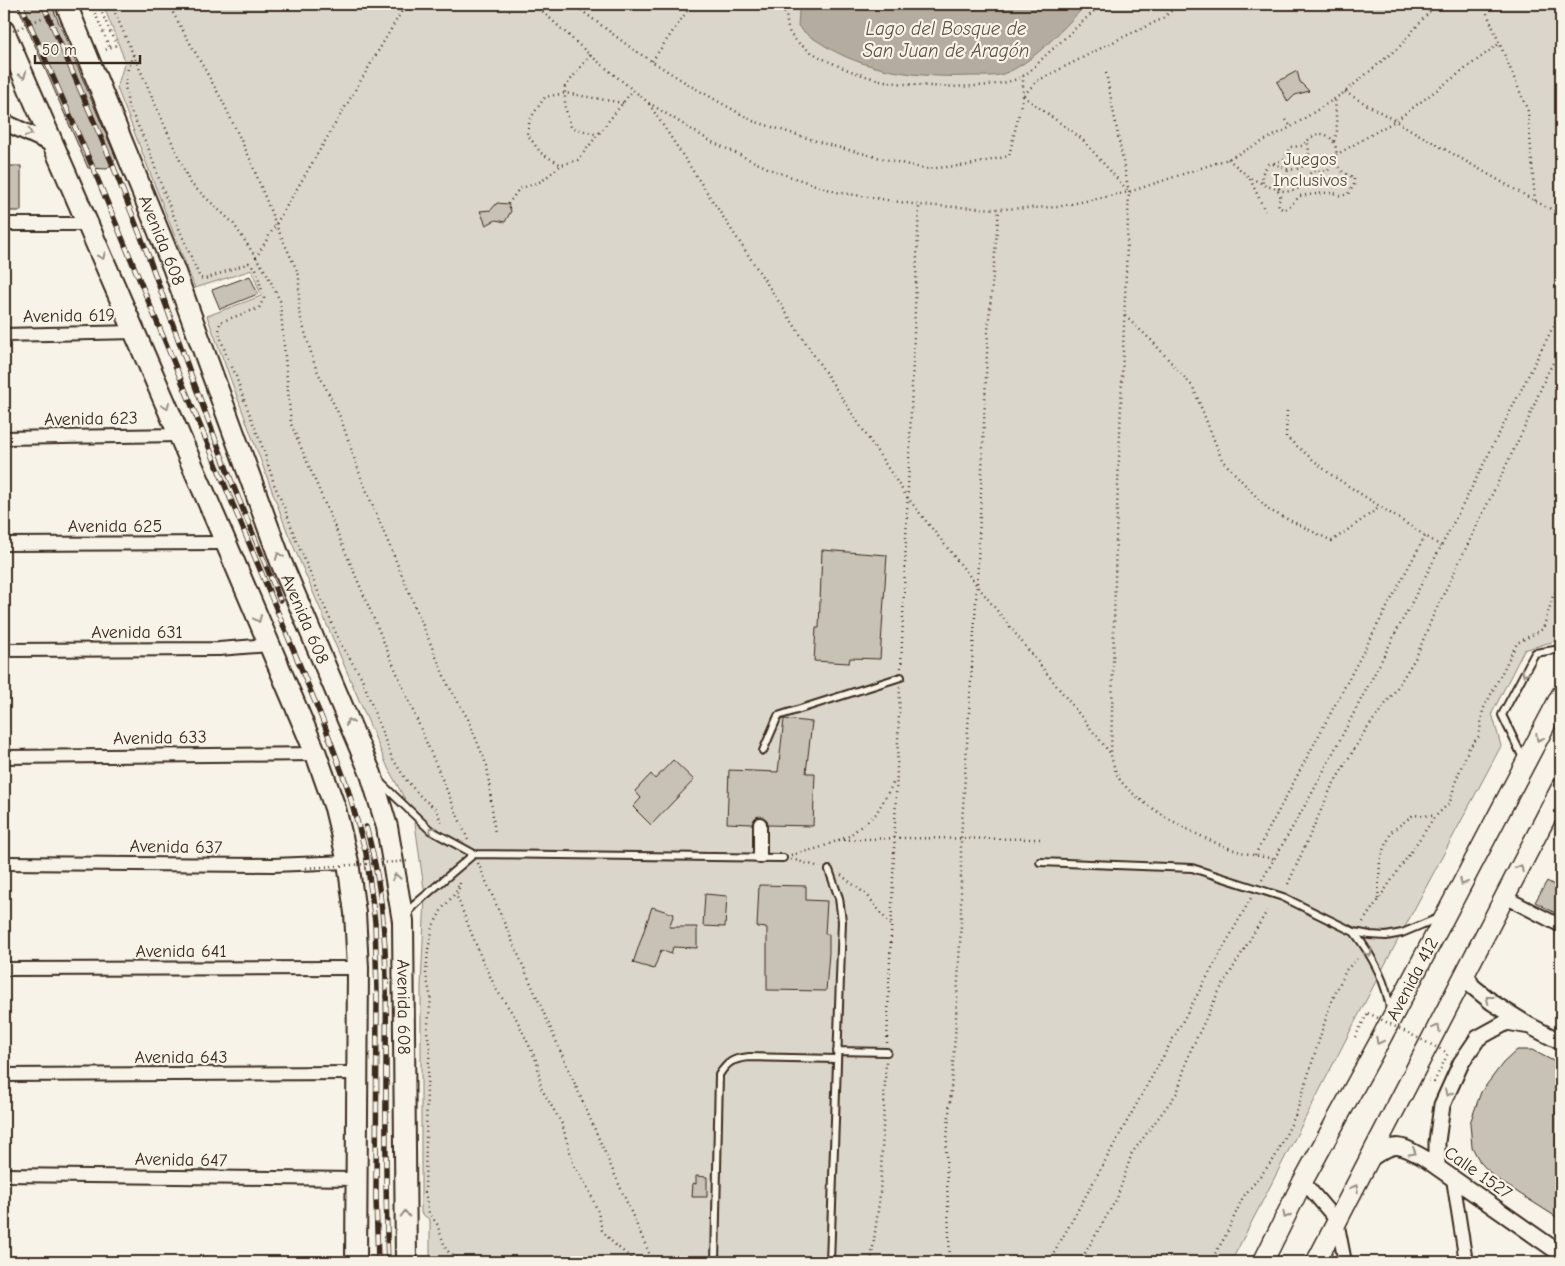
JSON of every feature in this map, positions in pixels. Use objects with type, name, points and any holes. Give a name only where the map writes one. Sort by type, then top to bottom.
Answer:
[{"type":"highway","name":"Avenida 608","points":[[66,4],[173,266],[281,562],[371,774],[387,827],[403,921],[406,1262]]},
{"type":"highway","points":[[4,30],[136,332],[316,754],[335,808],[348,862],[355,913],[358,968],[356,1262]]},
{"type":"main road","name":"Avenida 412","points":[[1263,1262],[1561,695]]},
{"type":"main road","points":[[1316,1262],[1505,897],[1555,815],[1561,788]]},
{"type":"street","points":[[4,122],[54,145]]},
{"type":"street","points":[[4,224],[88,224]]},
{"type":"street","name":"Avenida 619","points":[[4,335],[136,332]]},
{"type":"street","name":"Avenida 623","points":[[4,438],[179,435]]},
{"type":"street","name":"Avenida 625","points":[[4,544],[226,543]]},
{"type":"street","name":"Avenida 631","points":[[4,650],[219,649],[269,646]]},
{"type":"street","name":"Avenida 633","points":[[4,757],[316,754]]},
{"type":"street","points":[[760,824],[760,857]]},
{"type":"street","name":"Avenida 637","points":[[4,863],[272,865],[348,862]]},
{"type":"street","points":[[1505,897],[1561,926]]},
{"type":"street","name":"Avenida 641","points":[[4,969],[358,968]]},
{"type":"street","points":[[1466,974],[1472,986],[1493,1003],[1530,1026],[1561,1042]]},
{"type":"street","points":[[1437,1167],[1437,1142],[1442,1104],[1462,1063],[1478,1038],[1507,1022],[1530,1026]]},
{"type":"street","name":"Avenida 643","points":[[4,1075],[358,1073]]},
{"type":"street","name":"Calle 1527","points":[[1370,1160],[1385,1149],[1396,1146],[1406,1147],[1558,1252]]},
{"type":"street","name":"Avenida 647","points":[[4,1175],[357,1179]]},
{"type":"street","points":[[1452,1179],[1466,1262]]},
{"type":"street","points":[[1304,1181],[1338,1220],[1345,1262]]},
{"type":"lane","points":[[1525,763],[1502,715],[1535,653],[1561,649]]},
{"type":"lane","points":[[764,751],[778,716],[901,677]]},
{"type":"lane","points":[[371,774],[430,830],[474,854],[783,858]]},
{"type":"lane","points":[[403,921],[413,906],[474,854]]},
{"type":"lane","points":[[1040,862],[1192,868],[1283,897],[1354,932],[1378,936],[1402,933],[1432,922],[1446,913]]},
{"type":"lane","points":[[829,870],[839,898],[842,920],[830,1262]]},
{"type":"lane","points":[[1354,932],[1372,959],[1389,1001],[1392,1017]]},
{"type":"lane","points":[[837,1051],[887,1052]]},
{"type":"lane","points":[[715,1262],[719,1075],[726,1065],[735,1059],[749,1057],[837,1059]]},
{"type":"path","points":[[4,35],[73,4]]},
{"type":"path","points":[[91,4],[110,48]]},
{"type":"path","points":[[98,4],[116,45]]},
{"type":"path","points":[[111,4],[190,184],[233,223],[267,274],[280,301],[291,424],[474,854],[653,1262]]},
{"type":"path","points":[[168,4],[222,100],[250,159],[276,225],[299,275],[299,312],[315,366],[340,419],[360,476],[447,683],[468,719],[487,766],[495,834]]},
{"type":"path","points":[[256,258],[406,4]]},
{"type":"path","points":[[536,4],[590,55],[649,103],[710,141],[774,171],[836,192],[919,205],[999,209],[1057,207],[1129,192],[1228,159],[1291,127],[1345,92],[1400,46],[1436,4]]},
{"type":"path","points":[[573,4],[634,50],[691,86],[753,121],[829,145],[925,169],[969,165],[1009,156],[1023,96],[1023,76]]},
{"type":"path","points":[[652,61],[692,4]]},
{"type":"path","points":[[772,4],[786,14],[790,32],[801,44],[820,57],[846,70],[880,80],[910,85],[988,86],[1005,83],[1023,76],[1102,4]]},
{"type":"path","points":[[1023,96],[1037,81],[1162,19],[1179,4]]},
{"type":"path","points":[[1483,4],[1528,111],[1535,201]]},
{"type":"path","points":[[1228,159],[1250,178],[1263,185],[1282,192],[1291,192],[1302,186],[1306,176],[1312,170],[1328,171],[1336,157],[1395,121],[1500,43]]},
{"type":"path","points":[[134,55],[128,68],[125,86],[128,105],[148,147],[164,193],[200,278],[205,279],[249,263],[256,269],[264,298],[260,308],[220,322],[219,333],[226,354],[235,373],[296,540],[341,645],[362,678],[392,758],[407,781],[436,809],[442,824]]},
{"type":"path","points":[[590,55],[566,87],[565,107],[570,127],[598,135]]},
{"type":"path","points":[[1106,73],[1129,192],[1116,537],[1111,754]]},
{"type":"path","points":[[508,204],[519,189],[542,181],[561,165],[578,160],[633,90]]},
{"type":"path","points":[[1345,92],[1561,214]]},
{"type":"path","points":[[561,165],[542,153],[527,134],[530,119],[545,97],[565,93],[623,104]]},
{"type":"path","points":[[1023,96],[1081,138],[1129,192]]},
{"type":"path","points":[[1334,142],[1337,132],[1335,98]]},
{"type":"path","points":[[649,103],[907,497],[1111,754],[1120,779],[1132,794],[1165,816],[1223,846],[1275,859]]},
{"type":"path","points":[[1286,120],[1291,127]]},
{"type":"path","points":[[1263,185],[1262,174],[1268,164],[1280,162],[1290,147],[1302,146],[1314,135],[1321,134],[1330,136],[1334,142],[1336,165],[1343,172],[1354,178],[1354,185],[1348,194],[1341,196],[1332,192],[1300,196],[1284,210],[1279,207],[1278,202],[1281,198],[1278,189]]},
{"type":"path","points":[[1268,164],[1277,164],[1282,168],[1288,169],[1302,167],[1308,161],[1310,150],[1307,141]]},
{"type":"path","points":[[1278,189],[1284,185],[1288,177],[1288,169]]},
{"type":"path","points":[[1250,178],[1265,211]]},
{"type":"path","points":[[871,1262],[880,1195],[887,1052],[919,205]]},
{"type":"path","points":[[950,1262],[946,1154],[961,925],[960,839],[977,585],[988,330],[999,209]]},
{"type":"path","points":[[1049,1262],[1311,795],[1561,310]]},
{"type":"path","points":[[1125,316],[1152,341],[1193,387],[1222,460],[1269,510],[1332,541],[1380,507]]},
{"type":"path","points":[[1288,884],[1331,788],[1365,730],[1393,694],[1416,657],[1437,607],[1499,482],[1546,376],[1561,348]]},
{"type":"path","points":[[1287,411],[1286,437],[1330,474],[1441,546]]},
{"type":"path","points":[[1255,855],[1425,536]]},
{"type":"path","points":[[1363,922],[1436,816],[1450,802],[1456,780],[1469,748],[1478,736],[1482,710],[1517,643],[1543,629],[1553,596],[1561,585]]},
{"type":"path","points":[[783,858],[819,848],[848,836],[876,814],[896,778]]},
{"type":"path","points":[[1378,901],[1380,861],[1391,832],[1413,815],[1436,816]]},
{"type":"path","points":[[839,840],[894,838],[1040,839]]},
{"type":"path","points":[[306,868],[410,861]]},
{"type":"path","points":[[471,1262],[457,1258],[446,1250],[437,1224],[428,1213],[425,1192],[427,1086],[430,1048],[427,1032],[431,999],[426,974],[433,926],[460,883],[457,897],[480,957],[496,989],[517,1020],[537,1062],[541,1088],[562,1124],[574,1166],[589,1190],[598,1212],[602,1230],[613,1243],[636,1262]]},
{"type":"path","points":[[1080,1262],[1116,1198],[1132,1153],[1176,1093],[1189,1054],[1218,993],[1267,911]]},
{"type":"path","points":[[1210,1262],[1225,1237],[1243,1197],[1274,1159],[1296,1114],[1330,1005],[1346,970],[1357,959]]},
{"type":"path","points":[[1355,1037],[1368,1013],[1448,1053],[1434,1082]]},
{"type":"path","points":[[493,1262],[560,1257],[586,1262]]},
{"type":"green space","name":"Juegos Inclusivos","points":[[103,4],[1561,4],[1561,628],[1555,641],[1524,650],[1492,713],[1501,746],[1374,985],[1231,1262],[430,1262],[430,1220],[421,1213],[421,986],[425,896],[414,816],[388,768],[287,531],[207,316],[261,296],[252,270],[195,288],[117,88],[125,61]]},
{"type":"water","name":"Lago del Bosque de San Juan de Aragón","points":[[795,4],[1087,4],[1048,44],[1014,69],[996,76],[933,76],[893,71],[854,60],[836,52],[810,37],[798,26],[799,11]]},
{"type":"building","points":[[17,4],[51,4],[116,158],[107,169],[88,168]]},
{"type":"building","points":[[1297,71],[1300,82],[1309,91],[1295,95],[1288,102],[1277,82]]},
{"type":"building","points":[[4,166],[21,166],[21,211],[4,211]]},
{"type":"building","points":[[497,203],[508,204],[511,211],[505,222],[496,220],[486,225],[480,211],[491,210]]},
{"type":"building","points":[[250,276],[258,294],[220,309],[212,290]]},
{"type":"building","points":[[822,550],[887,555],[880,659],[850,658],[849,663],[814,661],[816,628],[819,628]]},
{"type":"building","points":[[784,719],[812,722],[806,773],[815,773],[813,826],[768,825],[767,820],[760,816],[756,817],[752,824],[727,823],[729,770],[778,772]]},
{"type":"building","points":[[673,760],[694,780],[651,825],[633,807],[641,798],[635,791],[651,774],[655,779]]},
{"type":"building","points":[[1547,881],[1561,889],[1561,916],[1535,902]]},
{"type":"building","points":[[759,885],[806,886],[806,900],[827,901],[825,934],[829,934],[829,953],[826,991],[767,990],[767,928],[757,927]]},
{"type":"building","points":[[705,894],[727,896],[725,927],[703,926]]},
{"type":"building","points":[[652,907],[674,914],[669,927],[697,927],[697,948],[673,947],[671,954],[661,950],[654,969],[633,963]]},
{"type":"building","points":[[1517,1050],[1532,1050],[1561,1065],[1561,1220],[1495,1178],[1480,1162],[1472,1147],[1470,1123],[1481,1092],[1503,1063]]},
{"type":"building","points":[[696,1176],[707,1177],[707,1197],[692,1197],[693,1183],[696,1184]]},
{"type":"railway","points":[[21,4],[93,168],[323,721],[347,786],[366,853],[375,922],[378,1262]]},
{"type":"railway","points":[[43,4],[112,163],[231,480],[280,600]]},
{"type":"railway","points":[[366,827],[379,884],[385,943],[388,1262]]}]
